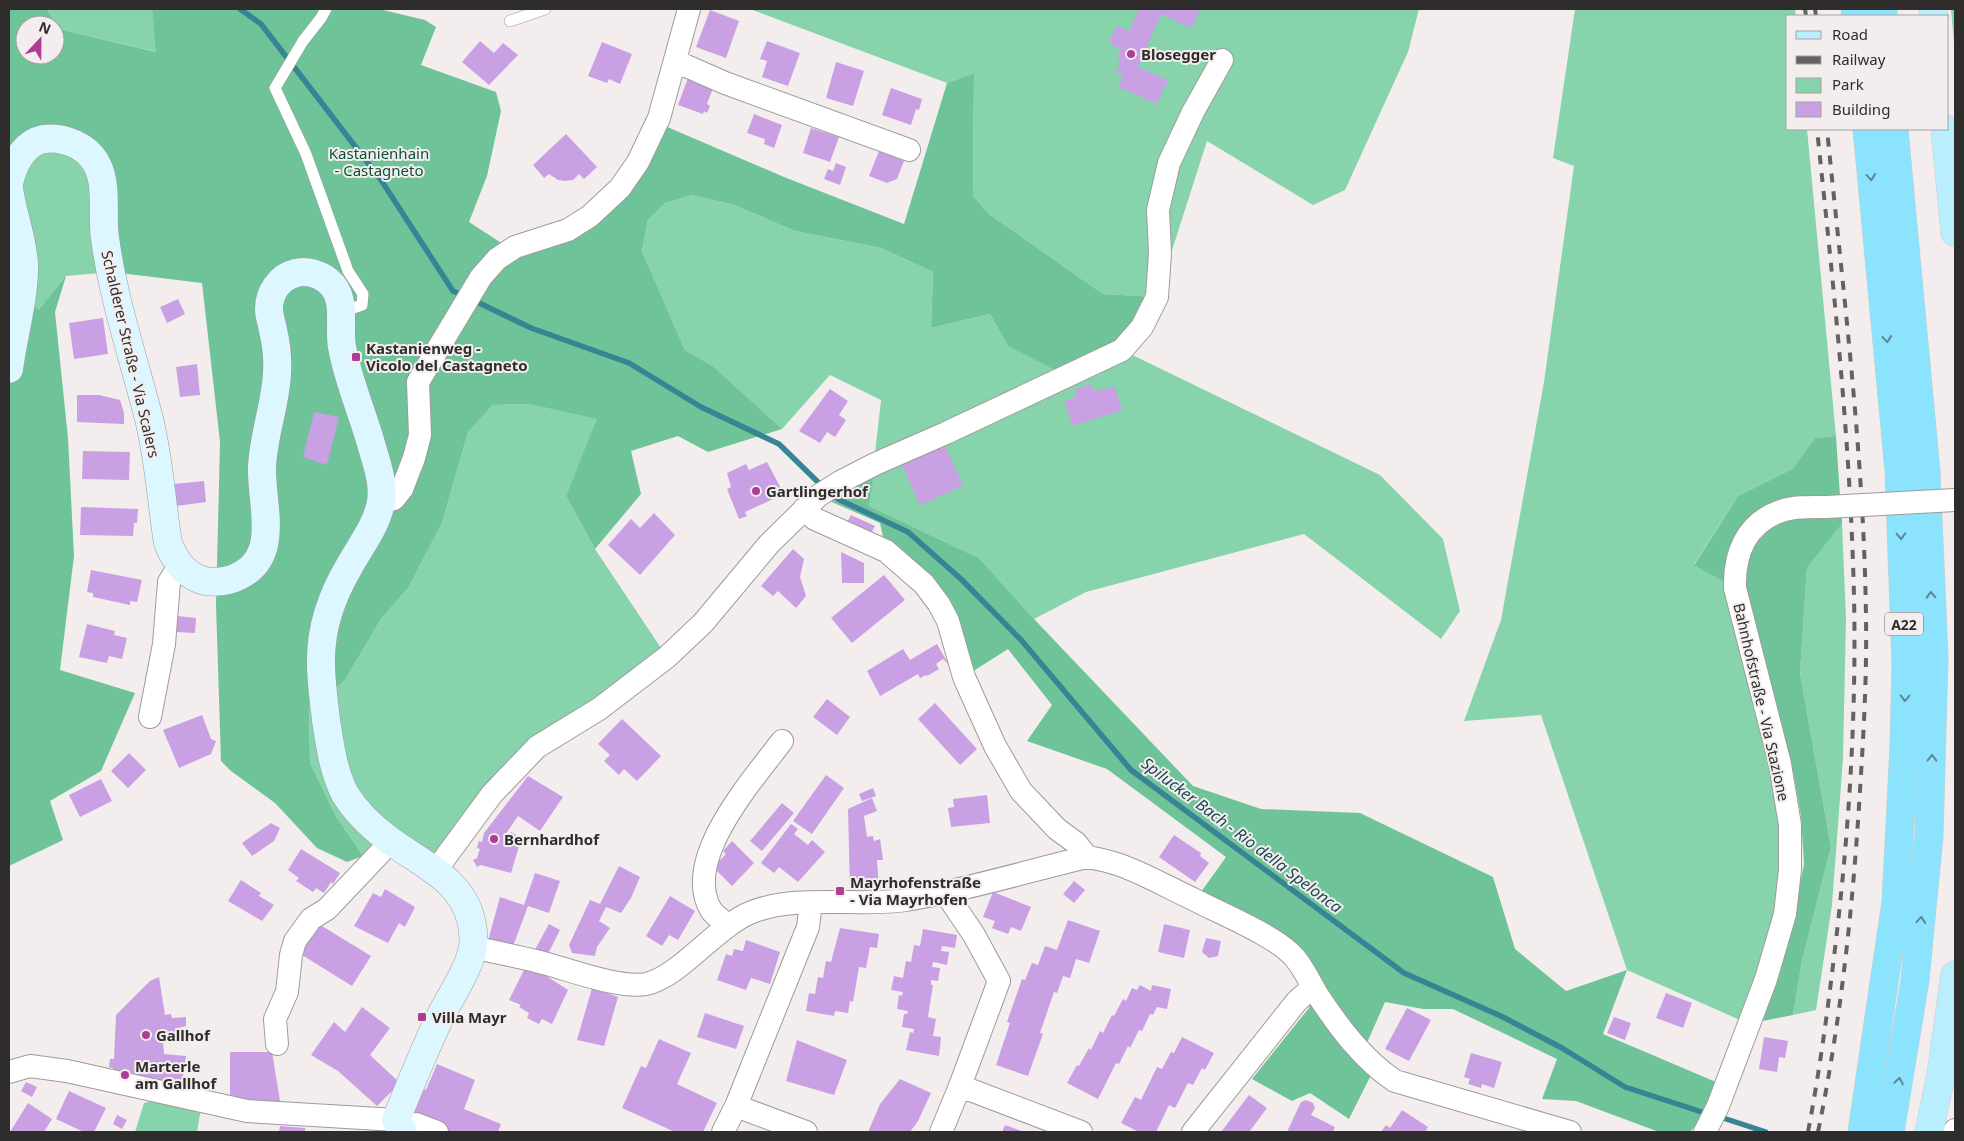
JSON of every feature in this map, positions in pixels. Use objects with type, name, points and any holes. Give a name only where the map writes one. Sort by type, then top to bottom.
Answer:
[{"type":"highway","name":"A22","points":[[1863,1126],[1896,902],[1906,664],[1899,471],[1867,130]]},
{"type":"highway","name":"A22","points":[[1891,1130],[1915,980],[1929,836],[1934,658],[1926,471],[1894,130]]},
{"type":"main road","points":[[1945,130],[1955,232]]},
{"type":"main road","points":[[1929,1132],[1941,1075],[1955,975]]},
{"type":"street","points":[[381,502],[394,499],[402,489],[420,435],[418,382],[480,277],[497,259],[515,247],[568,230],[590,216],[620,188],[638,162],[659,118],[689,9]]},
{"type":"street","points":[[436,870],[492,794],[537,747],[599,709],[667,657],[703,623],[769,544],[819,496],[875,464],[1122,350],[1142,328],[1157,297],[1160,253],[1158,210],[1169,163],[1193,112],[1222,60]]},
{"type":"street","points":[[675,61],[725,83],[909,150]]},
{"type":"street","name":"Schalderer Straße - Via Scalers","points":[[9,183],[12,170],[18,158],[26,149],[38,141],[58,139],[78,144],[92,156],[100,171],[103,190],[103,225],[107,252],[134,370],[148,416],[168,542],[179,566]]},
{"type":"street","points":[[9,188],[10,202],[22,244],[24,267],[9,369]]},
{"type":"street","points":[[150,716],[164,644],[170,582],[179,566],[192,575],[206,581],[230,580],[250,570],[264,549],[266,536],[262,468],[265,439],[275,394],[278,368],[275,338],[269,309],[273,289],[285,277],[300,272],[317,274],[330,282],[338,294],[342,312],[341,344],[380,476],[381,502],[373,526],[337,588],[323,634],[320,660],[321,689],[330,747],[336,771],[345,793],[357,811],[389,840],[436,870],[458,892],[468,908],[473,933],[473,947],[466,967],[428,1042],[400,1128]]},
{"type":"street","points":[[819,496],[815,519],[886,551],[924,584],[939,604],[948,621],[964,677],[996,746],[1021,791],[1056,829],[1076,843],[1087,857]]},
{"type":"street","name":"Bahnhofstraße - Via Stazione","points":[[1707,1129],[1718,1106],[1776,947],[1785,914],[1790,870],[1790,825],[1780,764],[1735,588],[1734,571],[1738,552],[1748,535],[1762,521],[1781,511],[1955,500]]},
{"type":"street","points":[[728,925],[711,910],[704,888],[706,863],[716,834],[782,741]]},
{"type":"street","points":[[277,1044],[275,1019],[287,992],[291,955],[295,941],[311,919],[327,909],[381,852],[389,840]]},
{"type":"street","points":[[473,947],[613,982],[647,984],[658,980],[673,970],[728,925],[752,912],[778,904],[905,900],[1087,857],[1106,860],[1253,929],[1286,950],[1295,958],[1326,1008],[1366,1058],[1379,1071],[1395,1081],[1517,1125],[1570,1132]]},
{"type":"street","points":[[941,1132],[999,981],[984,952],[945,892]]},
{"type":"street","points":[[723,1132],[736,1106],[808,927],[811,903]]},
{"type":"street","points":[[1193,1132],[1292,1008],[1313,987]]},
{"type":"street","points":[[9,1072],[30,1066],[67,1070],[247,1111],[400,1128],[416,1124],[437,1132]]},
{"type":"street","points":[[960,1086],[1081,1132]]},
{"type":"street","points":[[736,1106],[806,1132]]},
{"type":"lane","points":[[326,9],[282,73],[275,88],[306,154],[348,271],[363,294],[362,305],[342,312]]},
{"type":"lane","points":[[510,22],[546,9]]},
{"type":"green space","name":"Kastanienhain - Castagneto","points":[[9,9],[47,9],[51,15],[15,15],[15,65],[65,65],[65,30],[156,52],[152,9],[379,9],[425,20],[436,27],[421,65],[496,92],[501,111],[487,176],[469,222],[514,251],[571,236],[665,126],[784,177],[904,224],[947,83],[974,73],[973,196],[989,214],[1103,294],[1157,297],[1142,327],[1065,375],[1008,346],[990,314],[931,328],[933,272],[881,248],[795,231],[734,205],[692,195],[665,203],[648,220],[642,251],[685,350],[713,366],[782,429],[708,452],[678,436],[631,451],[641,494],[595,549],[566,496],[597,419],[528,404],[493,405],[468,432],[442,523],[408,588],[381,619],[345,680],[334,691],[309,698],[310,763],[336,816],[363,856],[347,862],[317,848],[275,803],[231,771],[221,761],[216,605],[220,442],[202,283],[112,272],[100,171],[38,141],[9,183]]},
{"type":"green space","points":[[47,9],[152,9],[157,52],[65,30],[65,15],[51,15]]},
{"type":"green space","points":[[750,9],[1419,9],[1408,52],[1345,190],[1313,205],[1207,141],[1157,297],[1103,294],[989,214],[973,196],[974,73],[947,83]]},
{"type":"green space","points":[[1575,9],[1795,9],[1796,15],[1786,15],[1786,130],[1807,130],[1836,436],[1815,438],[1792,469],[1738,496],[1694,564],[1724,582],[1727,604],[1779,795],[1783,861],[1772,933],[1740,1020],[1627,970],[1541,715],[1464,721],[1501,620],[1544,382],[1574,166],[1553,158]]},
{"type":"green space","points":[[1951,9],[1955,9],[1955,55]]},
{"type":"green space","points":[[26,149],[92,157],[112,272],[66,276],[39,309],[21,299],[18,226]]},
{"type":"green space","points":[[9,188],[21,299],[39,309],[66,276],[55,312],[68,438],[74,556],[60,670],[135,693],[101,771],[50,801],[63,840],[9,866]]},
{"type":"green space","points":[[692,195],[734,205],[795,231],[881,248],[933,272],[931,328],[990,314],[1008,346],[1122,350],[1380,475],[1443,539],[1460,611],[1441,639],[1304,534],[1086,592],[1034,619],[979,558],[869,506],[881,400],[830,375],[782,429],[713,366],[685,350],[642,251],[648,220],[665,203]]},
{"type":"green space","points":[[528,404],[598,419],[566,496],[595,549],[667,657],[537,747],[436,870],[389,840],[363,856],[336,816],[310,763],[309,698],[334,691],[345,680],[381,619],[408,588],[442,523],[468,432],[493,405]]},
{"type":"green space","points":[[1836,436],[1840,496],[1737,537],[1727,552],[1724,582],[1694,565],[1738,496],[1792,469],[1815,438]]},
{"type":"green space","points":[[875,464],[869,506],[979,558],[1034,619],[1193,786],[1261,809],[1360,813],[1493,877],[1515,949],[1566,991],[1627,970],[1603,1034],[1716,1082],[1702,1117],[1691,1131],[1659,1132],[1576,1101],[1542,1099],[1557,1059],[1453,1009],[1423,1009],[1385,1002],[1366,1045],[1374,1069],[1349,1119],[1310,1093],[1292,1101],[1252,1079],[1309,1008],[1316,990],[1312,966],[1201,892],[1226,857],[1107,769],[1027,741],[1052,705],[1008,649],[964,677],[948,621],[886,551],[880,523],[818,496]]},
{"type":"green space","points":[[1793,518],[1842,518],[1842,524],[1807,568],[1800,673],[1831,847],[1802,961],[1793,1015],[1763,1021],[1789,941],[1804,864],[1801,816],[1793,771],[1744,581],[1747,559],[1754,546],[1770,528]]},
{"type":"green space","points":[[1842,524],[1846,618],[1843,758],[1832,905],[1816,1010],[1793,1015],[1802,961],[1831,847],[1800,673],[1807,568]]},
{"type":"green space","points":[[155,1100],[201,1108],[197,1132],[135,1132],[144,1103]]},
{"type":"building","name":"Blosegger","points":[[1139,9],[1200,9],[1192,28],[1161,14],[1138,67],[1168,80],[1157,104],[1118,87],[1123,75],[1116,72],[1121,61],[1117,59],[1121,49],[1109,43],[1117,25],[1129,31]]},
{"type":"building","points":[[710,10],[739,21],[726,58],[696,47]]},
{"type":"building","points":[[480,41],[494,53],[503,43],[518,55],[489,85],[462,62]]},
{"type":"building","points":[[767,41],[800,53],[788,86],[762,77],[767,61],[760,59]]},
{"type":"building","points":[[602,42],[632,54],[620,84],[609,79],[607,83],[588,76]]},
{"type":"building","points":[[836,62],[864,71],[853,106],[826,98]]},
{"type":"building","points":[[688,78],[713,88],[707,104],[710,106],[707,113],[704,111],[703,114],[678,105]]},
{"type":"building","points":[[891,88],[922,99],[919,110],[916,109],[911,125],[882,115]]},
{"type":"building","points":[[754,114],[782,125],[774,148],[764,144],[765,139],[747,133]]},
{"type":"building","points":[[811,128],[839,137],[830,162],[803,153]]},
{"type":"building","points":[[566,134],[597,167],[584,179],[579,174],[573,180],[565,181],[558,180],[549,174],[544,178],[533,165]]},
{"type":"building","points":[[879,151],[888,155],[893,153],[894,157],[904,161],[897,179],[887,183],[869,176]]},
{"type":"building","points":[[836,163],[846,167],[840,185],[824,179],[828,169],[833,171]]},
{"type":"building","points":[[178,299],[185,314],[167,323],[160,307]]},
{"type":"building","points":[[103,318],[108,354],[74,359],[69,323]]},
{"type":"building","points":[[197,364],[200,395],[180,397],[176,367]]},
{"type":"building","points":[[1091,384],[1094,391],[1115,387],[1122,410],[1073,426],[1064,401],[1077,397],[1074,390]]},
{"type":"building","points":[[830,389],[848,401],[839,415],[846,420],[835,437],[827,432],[820,443],[799,431]]},
{"type":"building","points":[[77,395],[99,395],[120,400],[124,413],[124,424],[77,422]]},
{"type":"building","points":[[314,412],[339,417],[327,465],[303,457]]},
{"type":"building","points":[[944,443],[963,486],[920,505],[901,462]]},
{"type":"building","points":[[83,451],[130,452],[129,480],[82,479]]},
{"type":"building","name":"Gartlingerhof","points":[[767,462],[784,494],[745,512],[747,516],[739,519],[727,489],[731,487],[727,473],[746,464],[749,470]]},
{"type":"building","points":[[204,481],[206,502],[176,506],[174,484]]},
{"type":"building","points":[[81,507],[138,509],[137,523],[134,523],[133,536],[80,535]]},
{"type":"building","points":[[654,513],[675,535],[640,575],[608,545],[631,519],[640,528]]},
{"type":"building","points":[[851,515],[875,526],[869,537],[845,526]]},
{"type":"building","points":[[793,549],[804,559],[800,577],[806,596],[796,608],[778,591],[773,596],[761,586]]},
{"type":"building","points":[[841,552],[864,563],[864,583],[842,583]]},
{"type":"building","points":[[91,570],[142,580],[137,602],[130,601],[130,605],[93,597],[93,593],[87,592]]},
{"type":"building","points":[[884,575],[905,600],[852,643],[831,618]]},
{"type":"building","points":[[178,616],[196,618],[195,633],[176,632]]},
{"type":"building","points":[[87,624],[115,631],[114,635],[127,638],[122,659],[109,656],[107,663],[79,657]]},
{"type":"building","points":[[937,644],[949,665],[943,659],[936,664],[939,669],[920,678],[918,674],[880,696],[867,671],[903,649],[910,660]]},
{"type":"building","points":[[827,699],[850,717],[837,735],[813,717]]},
{"type":"building","points":[[935,703],[977,749],[960,765],[918,719]]},
{"type":"building","points":[[202,715],[211,739],[216,741],[211,754],[179,768],[163,730]]},
{"type":"building","points":[[622,719],[661,756],[637,781],[624,769],[619,775],[604,761],[610,755],[598,744]]},
{"type":"building","points":[[129,753],[146,770],[128,788],[111,771]]},
{"type":"building","points":[[826,775],[844,788],[812,834],[793,821]]},
{"type":"building","points":[[528,776],[563,797],[540,831],[518,816],[503,838],[507,840],[511,832],[516,835],[513,841],[520,843],[511,873],[481,865],[477,867],[473,860],[477,858],[480,849],[477,848],[479,841],[482,842],[484,833]]},
{"type":"building","points":[[101,779],[112,801],[80,817],[69,795]]},
{"type":"building","points":[[873,788],[876,796],[862,801],[859,794]]},
{"type":"building","points":[[987,795],[990,823],[951,827],[948,808],[954,807],[953,799]]},
{"type":"building","points":[[872,798],[877,811],[864,816],[867,837],[873,836],[874,841],[880,839],[883,860],[877,860],[879,889],[850,891],[848,809]]},
{"type":"building","points":[[782,803],[794,813],[762,851],[750,841]]},
{"type":"building","points":[[271,823],[280,828],[274,841],[252,856],[242,843]]},
{"type":"building","points":[[791,824],[798,829],[794,834],[808,845],[812,840],[825,852],[798,882],[779,867],[774,873],[761,863]]},
{"type":"building","points":[[1174,835],[1201,853],[1200,856],[1209,863],[1195,882],[1159,857]]},
{"type":"building","points":[[732,841],[754,863],[732,886],[713,867],[726,854],[723,851]]},
{"type":"building","points":[[301,849],[340,873],[324,893],[316,888],[313,892],[296,881],[299,878],[288,870]]},
{"type":"building","points":[[619,866],[640,877],[631,898],[621,913],[606,907],[599,921],[610,928],[597,947],[595,956],[572,953],[569,945],[590,900],[600,904]]},
{"type":"building","points":[[535,873],[560,881],[549,913],[528,906],[512,949],[488,941],[500,897],[524,905]]},
{"type":"building","points":[[241,880],[261,893],[259,896],[274,905],[262,921],[228,901]]},
{"type":"building","points":[[1074,881],[1085,890],[1074,903],[1063,894]]},
{"type":"building","points":[[385,889],[415,907],[405,927],[399,923],[388,943],[354,926],[373,893],[381,897]]},
{"type":"building","points":[[993,892],[1031,907],[1021,931],[1011,927],[1008,934],[992,928],[995,921],[983,917]]},
{"type":"building","points":[[670,896],[695,911],[678,940],[669,935],[662,946],[646,936]]},
{"type":"building","points":[[1068,920],[1100,931],[1089,963],[1076,959],[1070,978],[1063,976],[1057,993],[1054,992],[1040,1033],[1043,1034],[1028,1076],[996,1065],[1010,1023],[1007,1022],[1022,979],[1025,980],[1032,963],[1038,965],[1045,946],[1057,950]]},
{"type":"building","points":[[317,923],[371,956],[352,986],[294,950]]},
{"type":"building","points":[[549,924],[560,930],[545,960],[532,955]]},
{"type":"building","points":[[1164,924],[1190,930],[1184,958],[1158,952]]},
{"type":"building","points":[[840,928],[879,934],[877,948],[870,947],[866,968],[859,967],[853,1002],[850,1001],[848,1013],[835,1011],[834,1016],[806,1011],[809,993],[815,994],[818,977],[823,978],[826,961],[831,962]]},
{"type":"building","points":[[923,929],[957,935],[955,948],[942,946],[941,951],[949,952],[947,965],[933,962],[932,967],[940,968],[938,981],[931,980],[931,985],[933,985],[928,1017],[936,1019],[933,1036],[941,1037],[939,1056],[906,1050],[910,1032],[913,1033],[914,1029],[902,1027],[904,1014],[907,1014],[908,1011],[897,1009],[899,995],[902,996],[903,992],[891,990],[894,976],[903,978],[906,961],[911,962],[914,945],[920,946]]},
{"type":"building","points":[[1206,938],[1221,941],[1218,956],[1209,958],[1202,952]]},
{"type":"building","points":[[746,940],[780,952],[770,984],[751,978],[746,990],[717,980],[726,954],[732,956],[734,949],[743,951]]},
{"type":"building","points":[[525,968],[535,973],[537,970],[568,990],[552,1024],[542,1019],[539,1024],[527,1018],[529,1013],[519,1007],[521,1005],[509,1000]]},
{"type":"building","name":"Gallhof","points":[[159,977],[165,1015],[171,1014],[172,1018],[186,1017],[186,1026],[175,1029],[177,1040],[163,1042],[164,1054],[186,1056],[181,1088],[113,1073],[113,1068],[109,1067],[110,1059],[114,1059],[116,1015],[150,981]]},
{"type":"building","points":[[1140,985],[1151,991],[1152,985],[1171,989],[1167,1009],[1157,1007],[1153,1015],[1150,1014],[1142,1031],[1139,1030],[1119,1064],[1116,1063],[1098,1099],[1067,1083],[1089,1048],[1091,1050],[1100,1031],[1103,1033],[1123,999],[1126,1001],[1132,988],[1137,990]]},
{"type":"building","points":[[592,988],[618,997],[604,1046],[577,1040]]},
{"type":"building","points":[[1666,993],[1692,1003],[1683,1028],[1656,1018]]},
{"type":"building","points":[[362,1007],[390,1028],[370,1055],[400,1083],[377,1106],[338,1071],[311,1055],[334,1022],[345,1032]]},
{"type":"building","points":[[1407,1008],[1431,1020],[1409,1061],[1385,1049]]},
{"type":"building","points":[[705,1013],[744,1026],[736,1049],[697,1037]]},
{"type":"building","points":[[1614,1017],[1631,1023],[1625,1040],[1607,1033]]},
{"type":"building","points":[[1182,1037],[1214,1053],[1205,1070],[1202,1068],[1193,1085],[1188,1083],[1175,1108],[1169,1105],[1156,1132],[1139,1132],[1121,1123],[1135,1097],[1141,1100],[1157,1067],[1162,1069],[1171,1052],[1174,1053]]},
{"type":"building","points":[[1764,1037],[1788,1041],[1785,1058],[1779,1057],[1777,1072],[1759,1069]]},
{"type":"building","points":[[659,1039],[691,1053],[677,1084],[717,1103],[703,1132],[675,1132],[622,1108],[641,1066],[646,1068]]},
{"type":"building","points":[[797,1040],[847,1060],[834,1095],[786,1081]]},
{"type":"building","points":[[230,1052],[272,1052],[281,1107],[230,1101]]},
{"type":"building","points":[[1471,1053],[1502,1062],[1494,1088],[1482,1084],[1481,1088],[1468,1084],[1470,1079],[1464,1077]]},
{"type":"building","points":[[437,1064],[475,1080],[464,1109],[501,1124],[498,1132],[452,1132],[410,1118],[417,1086],[426,1090]]},
{"type":"building","points":[[900,1079],[931,1093],[918,1121],[910,1132],[868,1132],[880,1104]]},
{"type":"building","points":[[26,1082],[37,1087],[32,1097],[21,1091]]},
{"type":"building","points":[[69,1091],[106,1108],[94,1132],[84,1132],[56,1119]]},
{"type":"building","points":[[1249,1095],[1267,1108],[1249,1132],[1221,1132]]},
{"type":"building","points":[[1306,1100],[1313,1103],[1315,1108],[1311,1115],[1335,1127],[1333,1132],[1287,1132],[1301,1102]]},
{"type":"building","points":[[28,1103],[52,1119],[44,1132],[10,1132]]},
{"type":"building","points":[[1402,1110],[1428,1127],[1425,1132],[1381,1132],[1386,1125],[1390,1128]]},
{"type":"building","points":[[117,1115],[127,1120],[122,1129],[113,1124]]},
{"type":"building","points":[[1005,1125],[1024,1132],[1002,1132]]},
{"type":"building","points":[[280,1126],[305,1128],[305,1132],[279,1132]]},
{"type":"waterway","name":"Spilucker Bach - Rio della Spelonca","points":[[240,9],[261,24],[381,180],[453,291],[465,296]]},
{"type":"waterway","name":"Spilucker Bach - Rio della Spelonca","points":[[473,300],[531,328],[629,363],[701,407],[779,444],[823,487]]},
{"type":"waterway","name":"Spilucker Bach - Rio della Spelonca","points":[[832,494],[840,500],[908,532],[961,579],[1022,641],[1131,770],[1404,973],[1503,1017],[1562,1048],[1625,1087],[1708,1114]]},
{"type":"waterway","name":"Spilucker Bach - Rio della Spelonca","points":[[1717,1116],[1766,1132]]},
{"type":"railway","points":[[1805,9],[1806,15]]},
{"type":"railway","points":[[1815,9],[1816,15]]},
{"type":"railway","points":[[1808,1132],[1826,1023],[1840,908],[1851,760],[1854,661],[1851,509],[1839,346],[1817,130]]},
{"type":"railway","points":[[1818,1132],[1833,1051],[1849,929],[1862,759],[1866,642],[1864,557],[1857,434],[1827,130]]},
{"type":"place","name":"Blosegger","points":[[1131,54]]},
{"type":"place","name":"Kastanienweg - Vicolo del Castagneto","points":[[356,357]]},
{"type":"place","name":"Gartlingerhof","points":[[756,491]]},
{"type":"place","name":"Bernhardhof","points":[[494,839]]},
{"type":"place","name":"Mayrhofenstraße - Via Mayrhofen","points":[[840,891]]},
{"type":"place","name":"Villa Mayr","points":[[422,1017]]},
{"type":"place","name":"Gallhof","points":[[146,1035]]},
{"type":"place","name":"Marterle am Gallhof","points":[[125,1075]]}]
